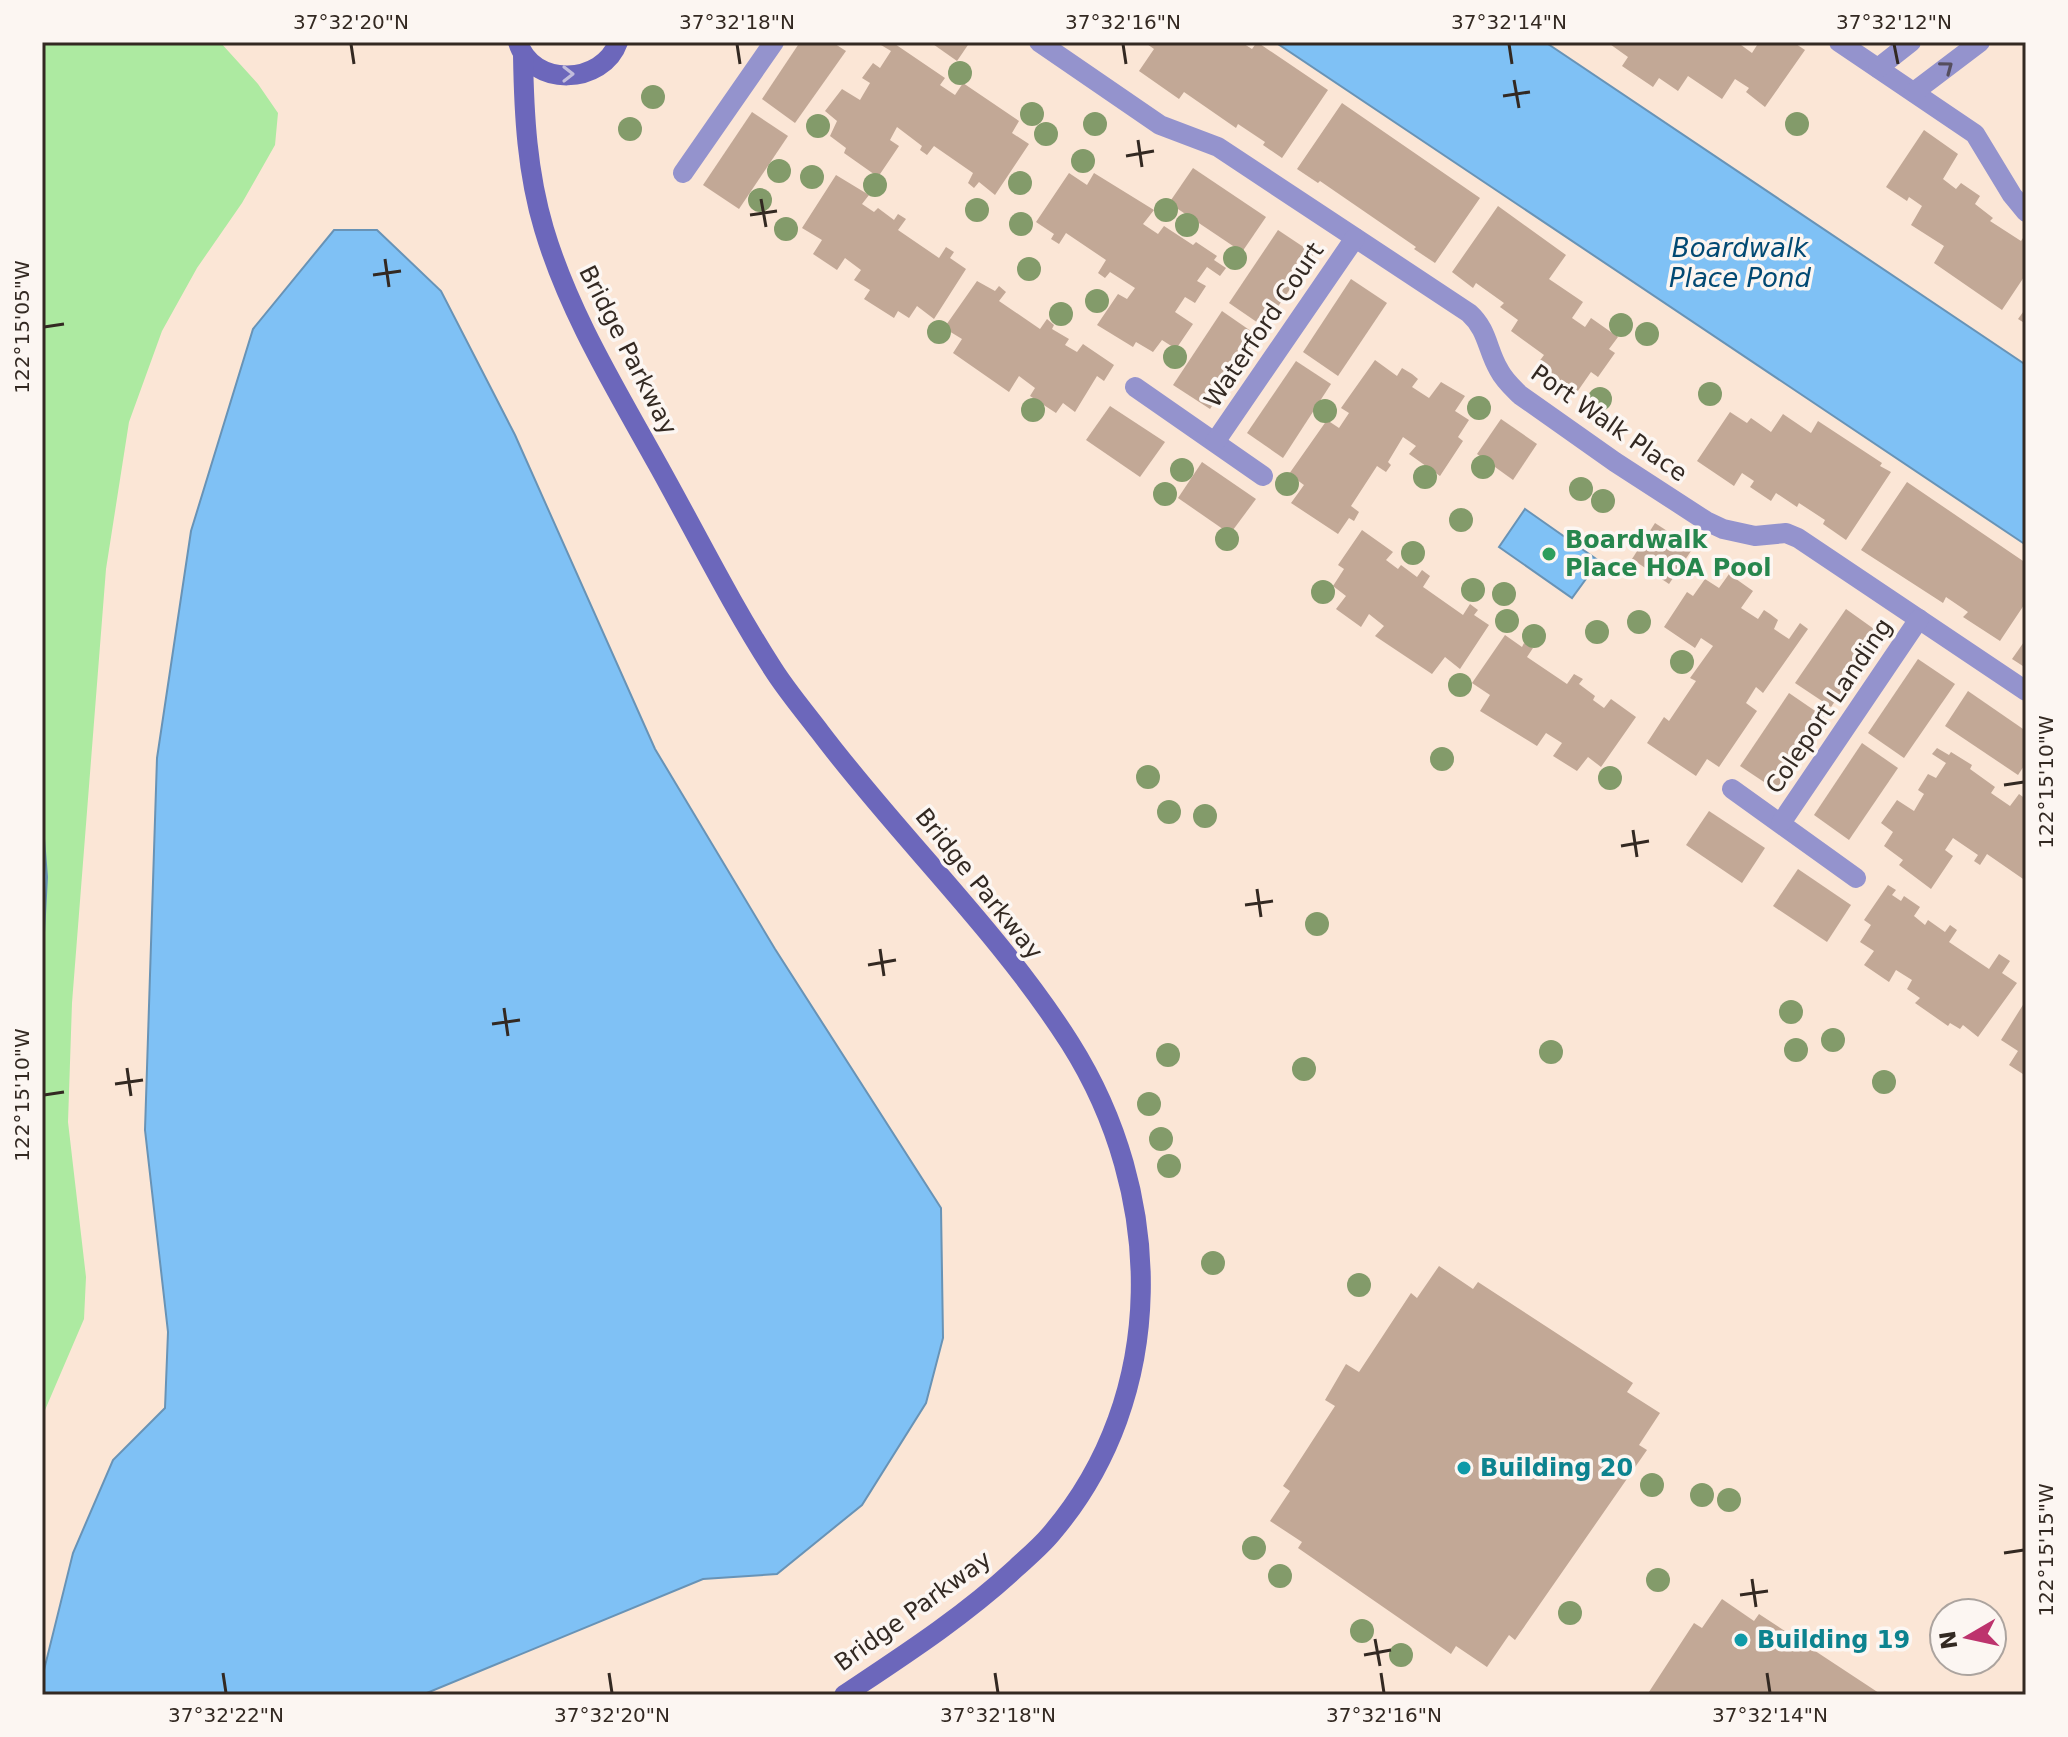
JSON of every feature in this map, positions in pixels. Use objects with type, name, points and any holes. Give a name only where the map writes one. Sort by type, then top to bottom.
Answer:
[{"type":"street","points":[[520,49],[537,68],[566,76],[580,74],[611,58],[618,42]]},
{"type":"street","points":[[683,173],[774,42]]},
{"type":"street","name":"Port Walk Place","points":[[1039,42],[1160,125],[1218,147],[1469,313],[1480,323],[1497,368],[1506,382],[1615,462],[1723,529],[1755,536],[1786,533],[1798,538],[2026,691]]},
{"type":"street","points":[[1839,42],[1975,134],[2012,195],[2026,212]]},
{"type":"street","points":[[1878,68],[1911,42]]},
{"type":"street","points":[[1914,92],[1980,42]]},
{"type":"street","name":"Bridge Parkway","points":[[520,49],[525,129],[534,193],[556,264],[580,321],[608,374],[774,670],[824,737],[965,904],[1072,1047],[1119,1144],[1129,1181],[1139,1241],[1142,1302],[1127,1394],[1100,1459],[1050,1536],[986,1596],[844,1695]]},
{"type":"street","name":"Waterford Court","points":[[1215,442],[1355,238]]},
{"type":"street","name":"Waterford Court","points":[[1135,387],[1263,476]]},
{"type":"street","name":"Coleport Landing","points":[[1781,823],[1919,619]]},
{"type":"street","name":"Coleport Landing","points":[[1732,789],[1856,878]]},
{"type":"green space","points":[[42,42],[220,42],[258,84],[278,113],[275,145],[242,203],[197,268],[162,331],[129,422],[106,569],[72,1003],[68,1122],[86,1277],[84,1319],[42,1417],[42,970],[47,877],[42,813]]},
{"type":"water","name":"Boardwalk Place Pond","points":[[1275,42],[1545,42],[2026,365],[2026,545]]},
{"type":"water","points":[[334,230],[377,230],[441,291],[515,435],[655,749],[775,949],[941,1208],[943,1338],[926,1403],[862,1505],[777,1574],[703,1579],[422,1695],[42,1695],[42,1678],[73,1553],[113,1460],[165,1408],[168,1332],[145,1130],[157,758],[191,531],[253,329]]},
{"type":"water","name":"Boardwalk Place HOA Pool","points":[[1525,509],[1599,561],[1572,598],[1499,547]]},
{"type":"water","points":[[42,813],[47,877],[42,970]]},
{"type":"building","points":[[800,42],[832,42],[846,51],[795,123],[762,99]]},
{"type":"building","points":[[876,42],[892,42],[945,78],[940,85],[955,95],[963,83],[1019,121],[1012,133],[1029,144],[995,195],[979,182],[974,188],[968,183],[973,173],[934,146],[927,155],[920,150],[922,146],[897,127],[890,140],[899,146],[878,177],[844,153],[846,148],[830,136],[837,121],[825,111],[842,89],[860,100],[870,83],[862,78],[873,63],[880,68],[891,51]]},
{"type":"building","points":[[930,42],[970,42],[957,61]]},
{"type":"building","points":[[1148,42],[1241,42],[1252,49],[1257,42],[1328,90],[1282,158],[1238,124],[1236,128],[1184,92],[1179,99],[1139,71],[1154,49]]},
{"type":"building","points":[[1607,42],[1737,42],[1752,53],[1759,42],[1793,42],[1805,50],[1765,107],[1746,92],[1749,88],[1735,79],[1722,99],[1688,76],[1678,91],[1659,78],[1653,87],[1622,66],[1628,57]]},
{"type":"building","points":[[1342,103],[1480,198],[1435,263],[1320,181],[1318,183],[1297,169]]},
{"type":"building","points":[[752,112],[788,136],[739,209],[703,185]]},
{"type":"building","points":[[1924,130],[1958,154],[1943,179],[1956,189],[1961,183],[1980,196],[1975,204],[1993,218],[1990,221],[2021,241],[2023,238],[2026,241],[2026,274],[2002,310],[1934,263],[1944,246],[1911,225],[1922,206],[1909,197],[1907,201],[1886,187]]},
{"type":"building","points":[[1193,168],[1266,217],[1242,252],[1169,203]]},
{"type":"building","points":[[1069,173],[1087,185],[1094,173],[1154,210],[1143,224],[1158,234],[1164,226],[1193,245],[1196,242],[1217,256],[1214,260],[1226,268],[1220,276],[1207,267],[1197,281],[1206,286],[1195,303],[1185,297],[1175,312],[1193,324],[1176,349],[1162,340],[1153,352],[1136,342],[1133,347],[1097,325],[1118,294],[1127,299],[1135,288],[1110,272],[1105,278],[1098,273],[1106,260],[1066,233],[1059,244],[1051,239],[1054,234],[1036,222]]},
{"type":"building","points":[[836,175],[869,195],[862,204],[874,212],[878,208],[894,220],[898,214],[906,219],[898,230],[939,258],[946,247],[954,252],[950,258],[966,269],[934,319],[917,306],[909,318],[898,311],[894,318],[864,299],[870,290],[854,280],[861,270],[845,258],[837,270],[813,254],[822,240],[802,228]]},
{"type":"building","points":[[1498,206],[1566,255],[1549,279],[1583,302],[1572,318],[1585,327],[1591,318],[1618,337],[1609,349],[1615,353],[1598,377],[1591,372],[1575,395],[1535,367],[1544,355],[1511,331],[1518,320],[1500,307],[1504,303],[1476,283],[1473,288],[1452,272]]},
{"type":"building","points":[[1278,230],[1314,254],[1264,327],[1229,303]]},
{"type":"building","points":[[1351,279],[1387,303],[1338,376],[1303,352]]},
{"type":"building","points":[[977,281],[995,291],[999,286],[1006,292],[999,301],[1040,329],[1047,319],[1054,325],[1052,329],[1069,339],[1065,345],[1077,352],[1083,344],[1114,365],[1104,381],[1097,376],[1075,412],[1063,403],[1056,413],[1030,396],[1035,388],[1019,376],[1009,392],[953,353],[962,339],[944,328]]},
{"type":"building","points":[[2026,308],[2026,324],[2018,319]]},
{"type":"building","points":[[1222,311],[1258,336],[1210,409],[1173,385]]},
{"type":"building","points":[[1375,360],[1397,376],[1402,368],[1412,374],[1418,379],[1412,387],[1429,398],[1441,382],[1465,396],[1455,411],[1469,420],[1458,437],[1463,441],[1440,476],[1409,454],[1416,446],[1403,437],[1388,462],[1391,465],[1386,472],[1377,466],[1351,506],[1359,512],[1354,521],[1349,518],[1338,534],[1291,503],[1304,485],[1289,474],[1327,420],[1339,428],[1349,413],[1341,408]]},
{"type":"building","points":[[1296,361],[1331,384],[1283,458],[1247,433]]},
{"type":"building","points":[[1110,406],[1165,442],[1140,477],[1086,440]]},
{"type":"building","points":[[1730,412],[1747,423],[1751,418],[1771,432],[1783,414],[1811,433],[1818,421],[1891,472],[1846,540],[1823,524],[1825,520],[1799,503],[1797,507],[1776,493],[1771,501],[1750,487],[1754,481],[1742,473],[1734,486],[1697,461]]},
{"type":"building","points":[[1501,419],[1537,444],[1513,480],[1477,454]]},
{"type":"building","points":[[1202,462],[1256,499],[1230,534],[1178,498]]},
{"type":"building","points":[[1907,482],[2026,563],[2026,602],[2000,641],[1963,617],[1968,612],[1946,597],[1943,603],[1861,550]]},
{"type":"building","points":[[1655,523],[1693,548],[1669,584],[1632,559]]},
{"type":"building","points":[[1362,530],[1393,552],[1386,560],[1398,569],[1401,565],[1417,577],[1422,570],[1430,576],[1423,587],[1463,615],[1470,604],[1478,610],[1474,615],[1489,625],[1460,669],[1445,657],[1432,674],[1375,636],[1384,626],[1369,614],[1361,627],[1336,609],[1346,596],[1333,586],[1344,569],[1338,565]]},
{"type":"building","points":[[1729,574],[1753,591],[1741,608],[1758,619],[1764,610],[1778,620],[1774,629],[1789,639],[1800,623],[1808,629],[1763,693],[1756,687],[1746,703],[1757,711],[1719,767],[1707,759],[1696,776],[1647,743],[1664,717],[1669,721],[1696,681],[1690,678],[1713,646],[1701,638],[1695,648],[1664,627],[1687,592],[1693,596],[1705,579],[1719,588]]},
{"type":"building","points":[[1846,609],[1881,634],[1831,707],[1795,683]]},
{"type":"building","points":[[1505,635],[1522,647],[1524,643],[1533,648],[1527,657],[1567,684],[1574,674],[1583,679],[1579,684],[1595,696],[1593,700],[1604,708],[1611,699],[1636,717],[1601,767],[1588,757],[1577,771],[1553,756],[1562,743],[1546,733],[1537,746],[1480,711],[1490,695],[1472,683]]},
{"type":"building","points":[[2026,639],[2026,668],[2012,659]]},
{"type":"building","points":[[1918,659],[1955,684],[1904,758],[1868,733]]},
{"type":"building","points":[[1968,691],[2026,731],[2026,763],[2018,775],[1945,726]]},
{"type":"building","points":[[1789,693],[1824,717],[1776,790],[1740,766]]},
{"type":"building","points":[[1862,743],[1898,768],[1849,840],[1814,815]]},
{"type":"building","points":[[1937,748],[1949,755],[1951,752],[1972,765],[1970,769],[1995,787],[1991,793],[2010,806],[2019,794],[2026,799],[2026,881],[1987,854],[1980,865],[1974,861],[1978,855],[1953,838],[1945,850],[1953,856],[1931,889],[1899,865],[1903,860],[1884,846],[1893,832],[1881,823],[1897,800],[1914,811],[1924,794],[1918,790],[1928,774],[1936,778],[1946,763],[1932,754]]},
{"type":"building","points":[[1709,811],[1765,848],[1742,883],[1686,845]]},
{"type":"building","points":[[1798,869],[1851,905],[1827,942],[1773,906]]},
{"type":"building","points":[[1888,885],[1896,890],[1892,895],[1901,901],[1904,896],[1920,907],[1914,916],[1925,925],[1928,920],[1945,932],[1950,925],[1957,930],[1949,942],[1989,969],[1999,954],[2010,961],[2002,973],[2017,983],[1978,1037],[1963,1025],[1960,1029],[1950,1023],[1948,1026],[1915,1003],[1920,998],[1907,989],[1912,980],[1896,970],[1889,982],[1864,965],[1874,951],[1860,942],[1871,925],[1864,920]]},
{"type":"building","points":[[2026,1000],[2026,1076],[2009,1065],[2018,1051],[2001,1040]]},
{"type":"building","name":"Building 20","points":[[1439,1266],[1473,1289],[1478,1282],[1633,1383],[1627,1392],[1660,1413],[1639,1445],[1647,1450],[1515,1640],[1509,1635],[1487,1667],[1456,1646],[1451,1654],[1298,1548],[1302,1542],[1270,1521],[1290,1491],[1283,1486],[1335,1406],[1325,1400],[1346,1364],[1359,1372],[1411,1293],[1417,1298]]},
{"type":"building","name":"Building 19","points":[[1722,1599],[1754,1621],[1759,1614],[1882,1695],[1647,1695],[1694,1623],[1702,1628]]},
{"type":"place","name":"Boardwalk Place HOA Pool","points":[[1549,554]]},
{"type":"place","name":"Building 20","points":[[1464,1468]]},
{"type":"place","name":"Building 19","points":[[1741,1640]]}]
